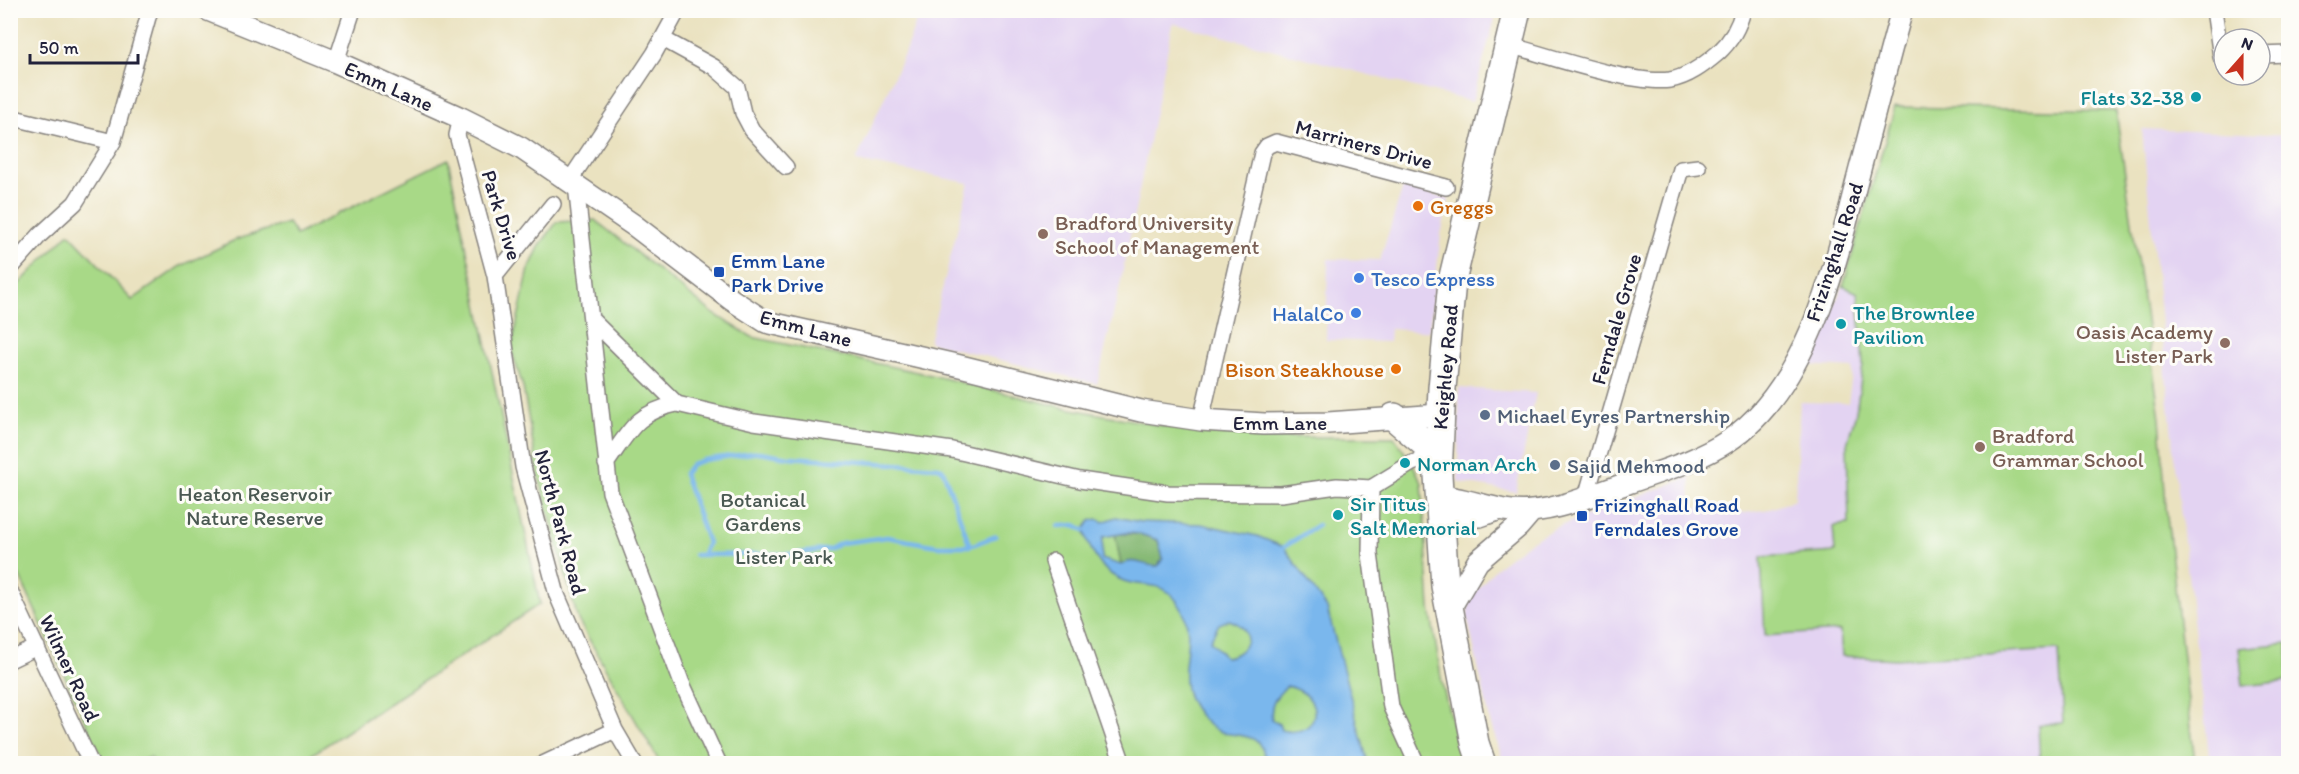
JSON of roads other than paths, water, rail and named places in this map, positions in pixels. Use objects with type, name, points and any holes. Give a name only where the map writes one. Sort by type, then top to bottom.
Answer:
[{"type":"highway","name":"Keighley Road","points":[[1482,764],[1475,743],[1449,610],[1439,506],[1438,455],[1445,339],[1452,281],[1517,10]]},
{"type":"highway","points":[[1394,417],[1438,455]]},
{"type":"street","points":[[10,269],[40,235],[75,203],[113,142],[150,10]]},
{"type":"street","name":"Emm Lane","points":[[208,10],[336,62],[461,118],[521,148],[573,182],[732,300],[766,322],[956,364],[1141,411],[1201,420],[1274,424],[1440,416]]},
{"type":"street","points":[[336,62],[353,10]]},
{"type":"street","points":[[678,10],[663,39],[573,182],[591,319],[606,464],[614,506],[681,681],[719,764]]},
{"type":"street","points":[[1509,45],[1617,74],[1643,79],[1670,80],[1690,73],[1723,48],[1734,34],[1743,10]]},
{"type":"street","name":"Frizinghall Road","points":[[1439,506],[1462,497],[1500,509],[1531,512],[1562,506],[1700,456],[1728,441],[1771,400],[1804,344],[1826,292],[1841,244],[1902,10]]},
{"type":"street","points":[[2214,10],[2217,27]]},
{"type":"street","points":[[663,39],[714,67],[737,87],[741,108],[752,130],[786,166]]},
{"type":"street","points":[[2272,55],[2289,54]]},
{"type":"street","points":[[10,117],[113,142]]},
{"type":"street","name":"Park Drive","points":[[461,118],[457,135],[495,276]]},
{"type":"street","name":"Marriners Drive","points":[[1201,420],[1262,153],[1267,146],[1276,142],[1446,187]]},
{"type":"street","name":"Ferndale Grove","points":[[1586,497],[1680,169],[1698,167]]},
{"type":"street","name":"Park Drive","points":[[495,276],[554,204]]},
{"type":"street","name":"North Park Road","points":[[495,276],[523,467],[554,584],[615,730],[635,764]]},
{"type":"street","points":[[591,319],[677,404]]},
{"type":"street","points":[[606,464],[644,415],[656,408],[677,404],[754,422],[952,450],[1080,480],[1168,493],[1281,494],[1337,486],[1371,488],[1412,463],[1438,455]]},
{"type":"street","points":[[1371,488],[1370,554],[1391,707],[1417,764]]},
{"type":"street","points":[[1449,610],[1478,561],[1519,526],[1531,512]]},
{"type":"street","points":[[1053,561],[1123,764]]},
{"type":"street","name":"Wilmer Road","points":[[10,591],[91,764]]},
{"type":"street","points":[[10,660],[37,647]]},
{"type":"street","points":[[543,764],[615,730]]},
{"type":"water","points":[[1116,517],[1141,522],[1201,524],[1257,536],[1284,547],[1327,608],[1368,763],[1267,763],[1263,750],[1251,738],[1218,731],[1209,725],[1195,709],[1187,693],[1185,664],[1188,636],[1186,621],[1180,606],[1167,591],[1154,586],[1124,581],[1103,567],[1093,553],[1084,530],[1090,521],[1097,519],[1103,522]],"holes":[[[1126,533],[1140,534],[1158,540],[1163,558],[1158,566],[1135,562],[1126,562],[1121,565],[1102,559],[1103,537]],[[1229,620],[1244,629],[1247,641],[1240,652],[1225,657],[1210,641],[1219,624]],[[1287,686],[1300,691],[1309,698],[1313,707],[1314,715],[1311,723],[1304,729],[1281,730],[1279,724],[1272,720],[1271,715],[1277,697]]]},
{"type":"waterway","points":[[702,555],[708,543],[684,474],[692,464],[704,460],[759,452],[789,457],[939,467],[943,470],[970,546]]},
{"type":"waterway","points":[[1058,526],[1075,525],[1084,530]]},
{"type":"waterway","points":[[1284,547],[1318,525]]},
{"type":"waterway","points":[[695,555],[794,554],[830,549],[841,543],[887,537],[938,546],[970,546],[996,536]]},
{"type":"place","name":"Flats 32-38","points":[[2196,97]]},
{"type":"place","name":"Greggs","points":[[1418,206]]},
{"type":"place","name":"Bradford University School of Management","points":[[1043,234]]},
{"type":"place","name":"Emm Lane Park Drive","points":[[719,272]]},
{"type":"place","name":"Tesco Express","points":[[1359,278]]},
{"type":"place","name":"HalalCo","points":[[1356,313]]},
{"type":"place","name":"The Brownlee Pavilion","points":[[1841,324]]},
{"type":"place","name":"Oasis Academy Lister Park","points":[[2225,343]]},
{"type":"place","name":"Bison Steakhouse","points":[[1396,369]]},
{"type":"place","name":"Michael Eyres Partnership","points":[[1485,415]]},
{"type":"place","name":"Bradford Grammar School","points":[[1980,447]]},
{"type":"place","name":"Norman Arch","points":[[1405,463]]},
{"type":"place","name":"Sajid Mehmood","points":[[1555,465]]},
{"type":"place","name":"Sir Titus Salt Memorial","points":[[1338,515]]},
{"type":"place","name":"Frizinghall Road Ferndales Grove","points":[[1582,516]]},
{"type":"park label","name":"Heaton Reservoir Nature Reserve","points":[[255,505]]},
{"type":"park label","name":"Botanical Gardens","points":[[763,511]]},
{"type":"park label","name":"Lister Park","points":[[784,556]]}]
